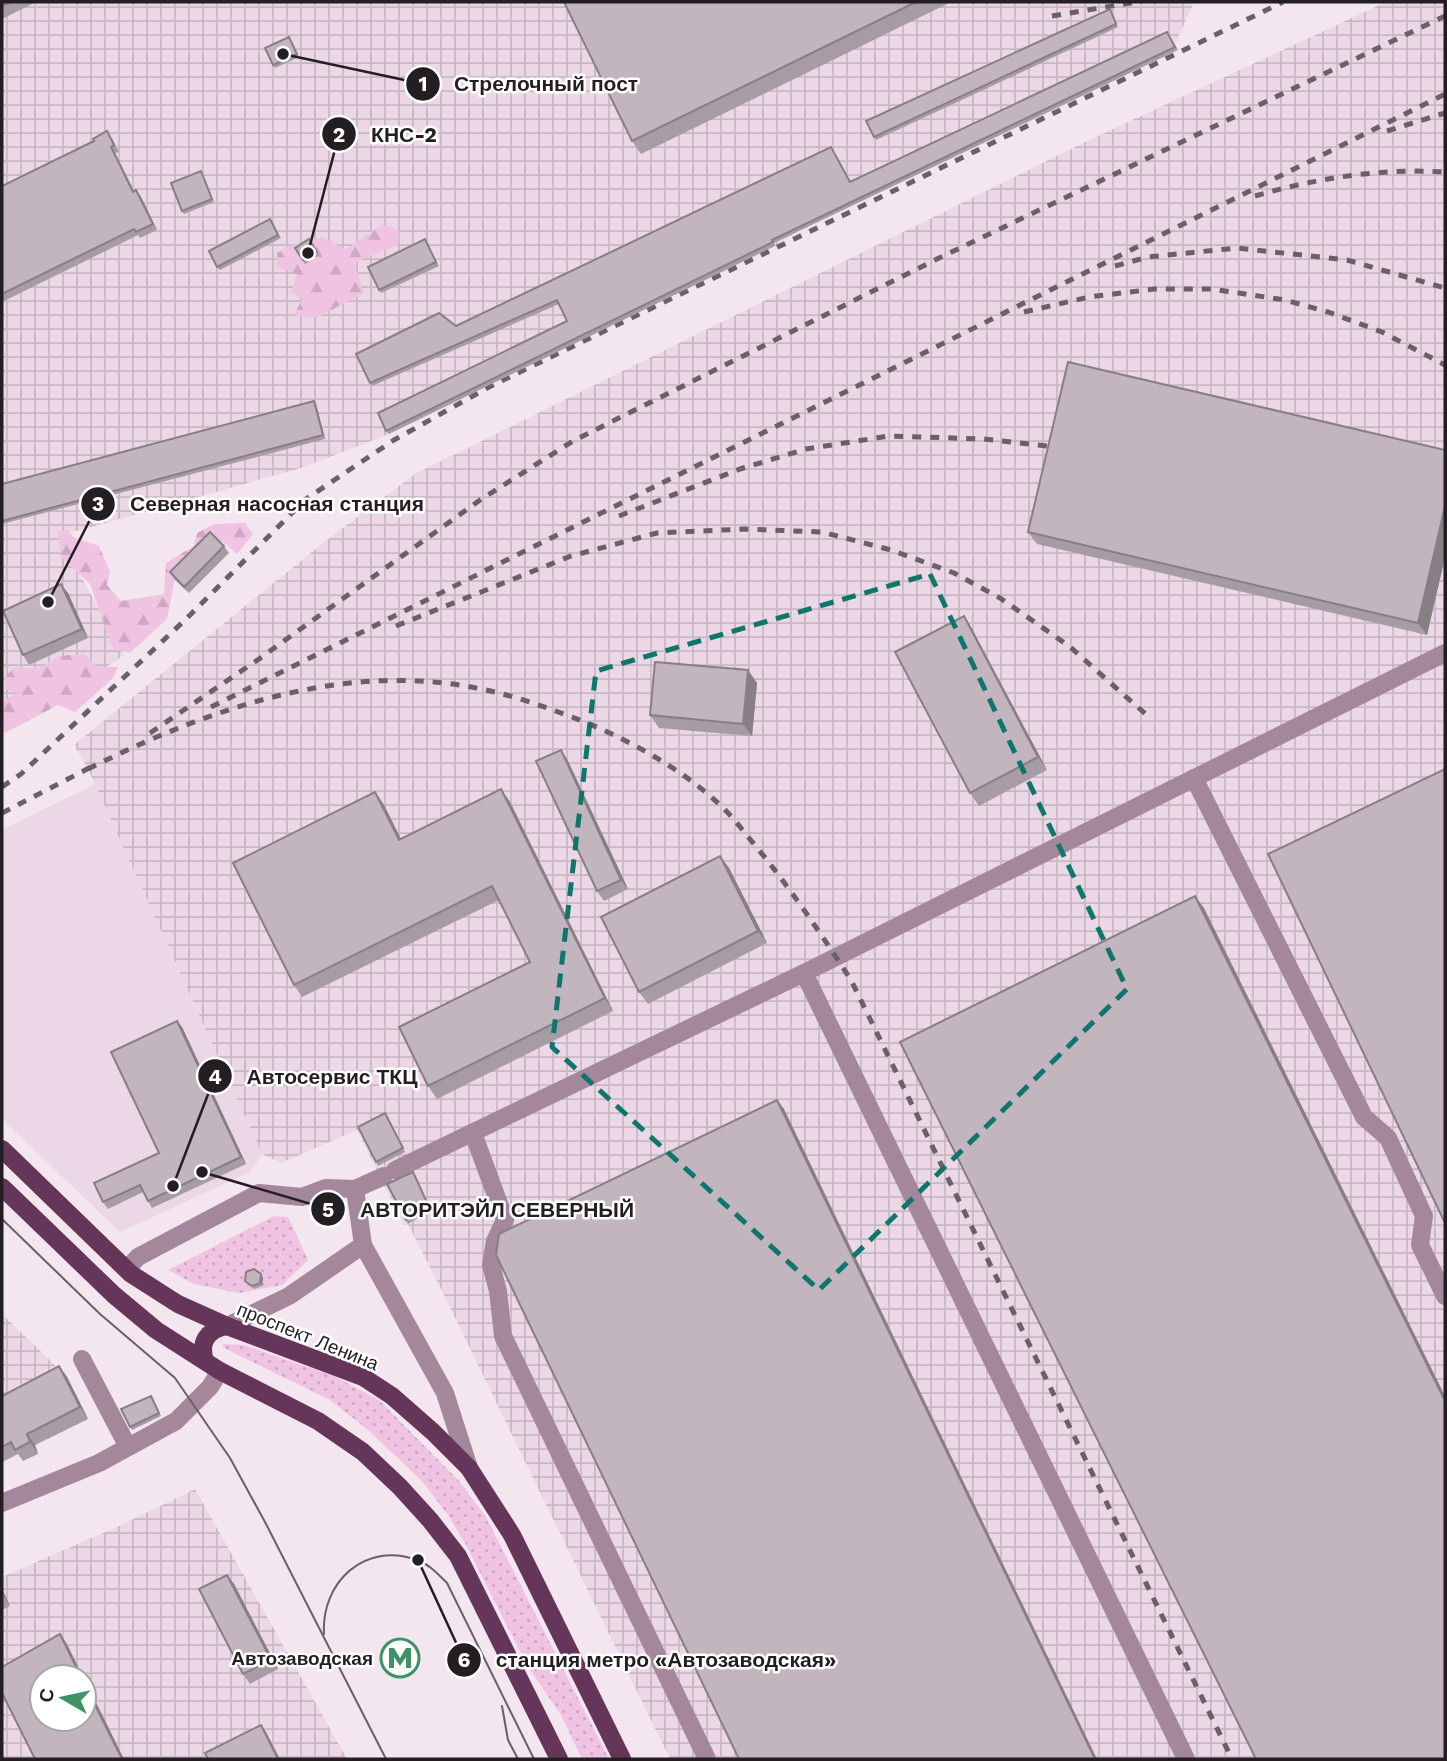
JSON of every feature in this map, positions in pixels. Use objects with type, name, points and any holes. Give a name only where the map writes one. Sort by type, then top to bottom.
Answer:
[{"type":"main road","name":"проспект Ленина","points":[[2,1149],[129,1271],[178,1304],[226,1326],[363,1377],[392,1396],[469,1468],[512,1535],[622,1759]]},
{"type":"main road","points":[[2,1187],[114,1295],[156,1330],[212,1366],[318,1421],[363,1452],[430,1520],[458,1556],[559,1759]]},
{"type":"main road","points":[[212,1366],[202,1352],[203,1341],[211,1331],[226,1326]]},
{"type":"street","points":[[129,1271],[138,1257],[259,1193],[302,1197],[326,1188],[355,1189],[804,973],[1445,653]]},
{"type":"street","points":[[1194,778],[1364,1117],[1388,1138],[1424,1216],[1420,1245],[1445,1296]]},
{"type":"street","points":[[804,973],[1186,1759]]},
{"type":"street","points":[[473,1133],[505,1220],[495,1241],[491,1265],[498,1290],[503,1336],[706,1759]]},
{"type":"street","points":[[355,1189],[363,1245],[445,1393],[469,1468]]},
{"type":"street","points":[[226,1326],[289,1296],[363,1245]]},
{"type":"street","points":[[82,1359],[128,1447]]},
{"type":"street","points":[[2,1503],[99,1463],[176,1421],[210,1387],[212,1366]]},
{"type":"highlighted area","points":[[930,574],[1127,989],[819,1290],[552,1047],[596,671]]},
{"type":"shaded area","points":[[2,2],[1194,2],[1175,44],[1177,50],[798,231],[775,246],[389,434],[301,468],[59,536],[124,655],[60,699],[2,703]]},
{"type":"shaded area","points":[[1386,2],[1445,2],[1445,1759],[670,1759],[444,1295],[408,1224],[404,1225],[357,1130],[281,1163],[262,1154],[88,769],[74,745],[323,543],[415,474],[1083,143]]},
{"type":"shaded area","points":[[95,784],[262,1154],[250,1172],[120,1232],[2,1119],[2,830]]},
{"type":"shaded area","points":[[2,1314],[67,1377],[88,1419],[2,1462]]},
{"type":"shaded area","points":[[195,1489],[347,1759],[2,1759],[2,1577],[119,1526]]},
{"type":"green space","points":[[383,224],[399,231],[398,245],[354,263],[364,293],[316,318],[294,315],[302,299],[291,292],[297,274],[277,267],[277,253],[289,246],[322,237],[346,249]]},
{"type":"green space","points":[[245,523],[253,534],[237,554],[222,541],[201,545],[176,573],[167,619],[130,653],[113,649],[90,584],[61,557],[57,531],[68,530],[73,537],[99,546],[110,572],[107,585],[121,601],[164,594],[166,563],[194,546],[197,533],[214,524]]},
{"type":"green space","points":[[85,654],[98,667],[118,667],[113,678],[75,712],[58,705],[5,733],[2,732],[2,702],[18,692],[7,690],[4,679],[13,668],[40,668],[59,656]]},
{"type":"green space","points":[[274,1216],[288,1217],[308,1260],[282,1285],[239,1293],[194,1284],[168,1270]]},
{"type":"green space","points":[[224,1344],[244,1345],[334,1376],[379,1400],[460,1482],[486,1517],[609,1759],[582,1759],[561,1715],[528,1667],[465,1543],[421,1480],[368,1430],[330,1400],[224,1348]]},
{"type":"building","points":[[564,2],[916,2],[632,141]]},
{"type":"building","points":[[1110,9],[1116,24],[874,137],[866,121]]},
{"type":"building","points":[[1167,32],[1175,47],[772,240],[773,242],[386,431],[378,413],[567,321],[557,300],[370,383],[356,354],[439,313],[456,326],[831,147],[850,182]]},
{"type":"building","points":[[289,37],[297,54],[273,65],[265,48]]},
{"type":"building","points":[[107,131],[114,145],[111,147],[133,192],[136,190],[153,224],[136,232],[134,229],[2,294],[2,186],[94,141],[93,139]]},
{"type":"building","points":[[201,171],[212,199],[182,211],[171,183]]},
{"type":"building","points":[[270,219],[278,235],[217,267],[209,251]]},
{"type":"building","points":[[309,239],[317,252],[303,260],[295,248]]},
{"type":"building","points":[[425,239],[436,262],[379,290],[368,267]]},
{"type":"building","points":[[1068,362],[1445,450],[1445,506],[1418,623],[1028,532]]},
{"type":"building","points":[[314,401],[323,435],[2,521],[2,484]]},
{"type":"building","points":[[210,532],[224,546],[184,587],[170,572]]},
{"type":"building","points":[[61,584],[82,629],[23,655],[3,611]]},
{"type":"building","points":[[964,616],[1038,757],[970,793],[895,652]]},
{"type":"building","points":[[655,662],[748,670],[743,724],[650,715]]},
{"type":"building","points":[[561,750],[621,880],[597,891],[536,761]]},
{"type":"building","points":[[1445,769],[1445,1223],[1268,854]]},
{"type":"building","points":[[501,789],[605,998],[428,1086],[399,1027],[530,962],[492,886],[294,985],[233,863],[375,792],[399,840]]},
{"type":"building","points":[[720,856],[758,931],[639,992],[601,917]]},
{"type":"building","points":[[1195,896],[1445,1401],[1445,1759],[1256,1759],[900,1042]]},
{"type":"building","points":[[177,1021],[241,1157],[148,1201],[140,1185],[103,1202],[94,1183],[159,1153],[111,1052]]},
{"type":"building","points":[[777,1100],[1095,1759],[739,1759],[496,1255],[499,1234]]},
{"type":"building","points":[[385,1113],[403,1148],[376,1162],[358,1127]]},
{"type":"building","points":[[413,1172],[429,1207],[406,1220],[387,1184]]},
{"type":"building","points":[[254,1269],[261,1274],[260,1283],[252,1286],[245,1281],[246,1272]]},
{"type":"building","points":[[59,1366],[80,1407],[27,1434],[30,1442],[15,1450],[11,1442],[2,1447],[2,1396]]},
{"type":"building","points":[[151,1396],[159,1413],[130,1427],[121,1409]]},
{"type":"building","points":[[227,1575],[271,1660],[243,1674],[199,1589]]},
{"type":"building","points":[[60,1634],[74,1663],[28,1663],[28,1733],[98,1733],[98,1711],[122,1759],[35,1759],[2,1693],[2,1667]]},
{"type":"building","points":[[261,1725],[278,1759],[208,1759],[205,1753]]},
{"type":"tram line","points":[[2,1219],[100,1314],[175,1378],[230,1458],[386,1759]]},
{"type":"tram line","points":[[324,1634],[325,1615],[330,1598],[338,1583],[350,1570],[364,1561],[380,1556],[398,1556],[425,1564],[447,1583],[534,1759]]},
{"type":"tram line","points":[[502,1706],[508,1740],[518,1759]]},
{"type":"railway","points":[[1052,16],[1136,2]]},
{"type":"railway","points":[[2,787],[21,774],[185,620],[306,499],[394,440],[489,387],[1283,2]]},
{"type":"railway","points":[[150,733],[259,659],[480,500],[573,441],[937,259],[1445,16]]},
{"type":"railway","points":[[211,707],[1445,94]]},
{"type":"railway","points":[[1387,131],[1445,113]]},
{"type":"railway","points":[[1255,196],[1349,176],[1445,172]]},
{"type":"railway","points":[[1115,266],[1148,257],[1237,248],[1347,260],[1445,288]]},
{"type":"railway","points":[[1024,312],[1089,297],[1154,289],[1212,289],[1285,300],[1328,312],[1382,332],[1445,365]]},
{"type":"railway","points":[[619,516],[740,469],[806,449],[889,436],[984,439],[1047,446]]},
{"type":"railway","points":[[396,626],[571,556],[657,533],[745,529],[822,532],[891,550],[954,573],[1000,598],[1069,646],[1150,718]]},
{"type":"railway","points":[[88,769],[181,727],[278,696],[329,686],[379,681],[430,682],[493,691],[572,717],[651,754],[705,792],[732,817],[776,872],[851,980],[1232,1759]]},
{"type":"railway","points":[[2,813],[95,765]]},
{"type":"place","name":"Стрелочный пост","points":[[283,54]]},
{"type":"place","name":"КНС-2","points":[[308,253]]},
{"type":"place","name":"Северная насосная станция","points":[[48,602]]},
{"type":"place","name":"АВТОРИТЭЙЛ СЕВЕРНЫЙ","points":[[202,1172]]},
{"type":"place","name":"Автосервис ТКЦ","points":[[173,1186]]},
{"type":"place","name":"станция метро «Автозаводская»","points":[[418,1560]]},
{"type":"place","name":"Автозаводская","points":[[400,1658]]}]
